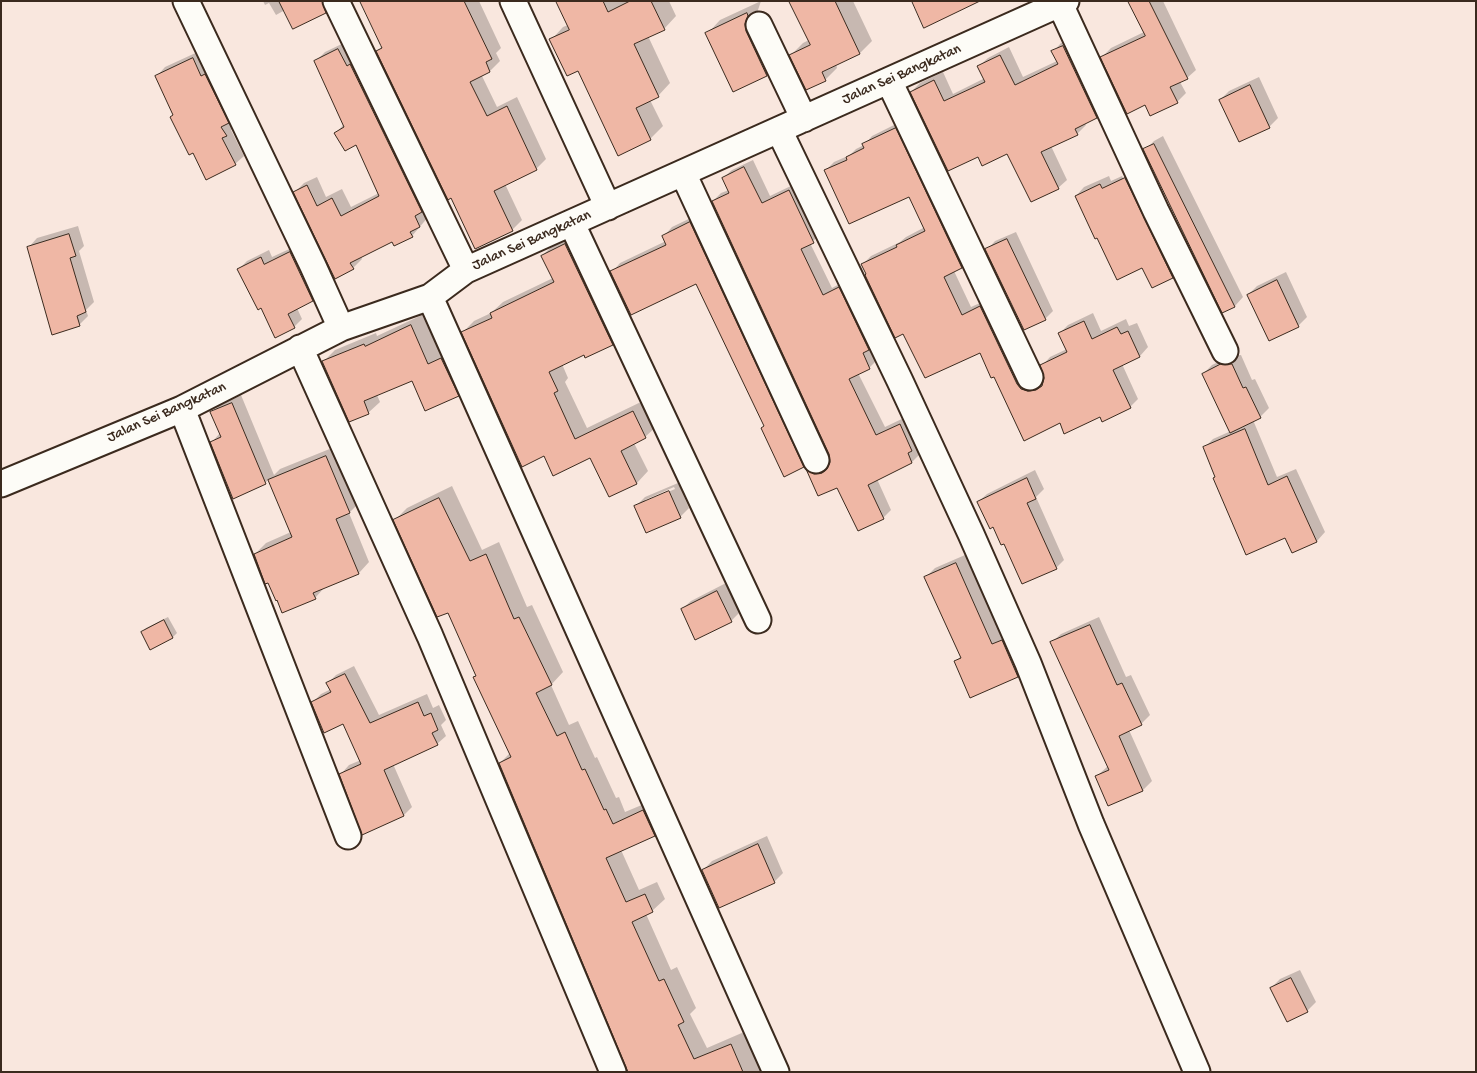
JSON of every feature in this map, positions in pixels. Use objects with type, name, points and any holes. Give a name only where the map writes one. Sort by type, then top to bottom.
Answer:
[{"type":"street","points":[[186,1],[341,328]]},
{"type":"street","points":[[336,1],[466,270]]},
{"type":"street","points":[[513,1],[608,207]]},
{"type":"street","points":[[1063,3],[1156,210],[1225,351]]},
{"type":"street","name":"Jalan Sei Bangkatan","points":[[1,484],[182,409],[341,328],[430,297],[466,270],[1063,3]]},
{"type":"street","points":[[758,25],[804,119]]},
{"type":"street","points":[[889,81],[1030,377]]},
{"type":"street","points":[[778,130],[900,381],[975,542],[1028,663],[1091,824],[1197,1072]]},
{"type":"street","points":[[684,173],[816,460]]},
{"type":"street","points":[[572,224],[758,620]]},
{"type":"street","points":[[430,297],[776,1072]]},
{"type":"street","points":[[300,348],[430,636],[613,1072]]},
{"type":"street","points":[[182,409],[348,836]]},
{"type":"building","points":[[279,1],[322,1],[326,13],[293,29]]},
{"type":"building","points":[[360,1],[464,1],[492,59],[486,62],[490,72],[470,82],[487,116],[507,106],[537,170],[494,191],[513,231],[475,249],[451,198],[448,200],[376,51],[382,48]]},
{"type":"building","points":[[556,1],[603,1],[608,12],[630,1],[651,1],[665,30],[634,44],[659,97],[636,108],[651,140],[618,156],[578,71],[567,76],[549,39],[569,30]]},
{"type":"building","points":[[789,1],[835,1],[860,54],[822,72],[826,81],[806,90],[789,55],[810,45]]},
{"type":"building","points":[[912,1],[980,1],[924,28]]},
{"type":"building","points":[[1128,1],[1149,1],[1188,79],[1170,87],[1178,103],[1150,116],[1145,105],[1127,114],[1100,57],[1145,36]]},
{"type":"building","points":[[747,13],[746,31],[767,76],[733,92],[705,33]]},
{"type":"building","points":[[1063,46],[1097,118],[1075,129],[1078,135],[1041,152],[1059,189],[1031,202],[1007,154],[982,166],[978,157],[948,171],[910,92],[934,80],[944,101],[985,82],[977,66],[1000,55],[1015,85],[1058,64],[1051,51]]},
{"type":"building","points":[[338,49],[347,66],[350,64],[422,212],[415,216],[420,227],[410,232],[413,237],[394,246],[392,242],[350,263],[354,269],[335,279],[293,192],[307,185],[317,206],[332,198],[341,216],[379,196],[356,145],[345,151],[334,133],[344,127],[314,61]]},
{"type":"building","points":[[193,58],[201,76],[205,74],[229,123],[221,127],[227,136],[222,138],[236,165],[206,180],[193,153],[189,155],[170,117],[173,115],[155,76]]},
{"type":"building","points":[[1250,85],[1270,128],[1239,142],[1219,100]]},
{"type":"building","points":[[896,128],[962,268],[944,277],[962,315],[980,306],[1021,389],[1028,391],[1036,390],[1042,386],[1044,378],[1040,365],[1067,352],[1058,333],[1084,321],[1092,339],[1117,327],[1121,334],[1128,331],[1140,357],[1113,370],[1131,408],[1102,422],[1100,417],[1064,434],[1060,423],[1024,441],[994,377],[991,378],[980,353],[925,378],[903,334],[895,338],[861,264],[925,231],[909,197],[849,224],[824,170],[847,160],[846,157],[864,148],[862,144]]},
{"type":"building","points":[[1154,144],[1235,307],[1222,313],[1143,149]]},
{"type":"building","points":[[744,167],[762,203],[789,190],[814,243],[801,249],[823,295],[839,287],[869,350],[863,353],[870,369],[849,379],[876,435],[900,424],[912,451],[908,453],[912,463],[868,485],[884,519],[858,531],[837,488],[818,496],[806,469],[814,474],[822,473],[827,469],[830,462],[829,454],[712,201],[729,193],[722,178]]},
{"type":"building","points":[[1125,178],[1173,278],[1152,288],[1142,268],[1117,280],[1075,196],[1100,184],[1102,188]]},
{"type":"building","points":[[690,222],[804,467],[784,477],[761,428],[764,426],[696,284],[631,315],[610,271],[666,245],[662,236]]},
{"type":"building","points":[[69,234],[76,256],[70,258],[86,312],[77,316],[80,326],[52,335],[27,247]]},
{"type":"building","points":[[1007,239],[1046,320],[1024,330],[985,249]]},
{"type":"building","points":[[565,244],[613,345],[585,358],[584,355],[549,372],[558,391],[554,393],[575,439],[633,411],[646,438],[621,451],[637,484],[609,497],[590,458],[553,476],[544,456],[522,467],[461,332],[492,318],[490,313],[554,282],[541,256]]},
{"type":"building","points":[[290,252],[313,301],[288,314],[295,328],[275,338],[261,308],[258,310],[237,269],[261,257],[264,264]]},
{"type":"building","points":[[1277,280],[1299,327],[1269,341],[1247,295]]},
{"type":"building","points":[[411,325],[428,364],[441,358],[459,396],[425,411],[412,381],[364,401],[369,414],[349,422],[322,361],[364,344],[365,346]]},
{"type":"building","points":[[1221,364],[1232,364],[1243,388],[1246,387],[1261,418],[1230,433],[1202,374]]},
{"type":"building","points":[[232,403],[266,484],[233,499],[210,442],[221,437],[210,412]]},
{"type":"building","points":[[1245,429],[1268,485],[1287,476],[1317,542],[1292,553],[1285,538],[1246,555],[1213,478],[1215,477],[1203,447]]},
{"type":"building","points":[[326,456],[350,513],[336,519],[359,574],[313,593],[316,599],[282,613],[268,583],[265,584],[254,554],[292,537],[268,480]]},
{"type":"building","points":[[1027,478],[1036,499],[1027,503],[1057,569],[1022,584],[1004,544],[1001,545],[993,527],[990,529],[977,502]]},
{"type":"building","points":[[669,491],[681,518],[646,533],[634,506]]},
{"type":"building","points":[[439,498],[470,561],[486,554],[514,619],[519,617],[552,685],[536,693],[557,736],[565,732],[582,770],[585,769],[604,810],[606,809],[613,824],[643,810],[655,836],[606,858],[626,902],[645,894],[653,912],[632,922],[659,981],[664,979],[684,1022],[678,1025],[694,1059],[731,1044],[743,1072],[628,1072],[499,763],[511,757],[473,677],[476,676],[448,613],[437,617],[393,520]]},
{"type":"building","points":[[956,563],[992,644],[1002,640],[1018,677],[970,698],[954,661],[961,658],[924,577]]},
{"type":"building","points":[[717,591],[732,622],[695,640],[681,609]]},
{"type":"building","points":[[164,620],[173,638],[150,650],[141,632]]},
{"type":"building","points":[[1090,625],[1117,685],[1122,683],[1142,725],[1119,736],[1143,791],[1108,806],[1095,776],[1109,770],[1050,642]]},
{"type":"building","points":[[345,674],[370,723],[418,702],[424,716],[431,713],[438,730],[432,733],[438,745],[384,770],[404,816],[362,835],[339,774],[361,764],[343,724],[324,733],[311,702],[331,692],[326,683]]},
{"type":"building","points":[[758,844],[775,883],[719,908],[702,870]]},
{"type":"building","points":[[1291,978],[1308,1012],[1287,1022],[1270,988]]}]
